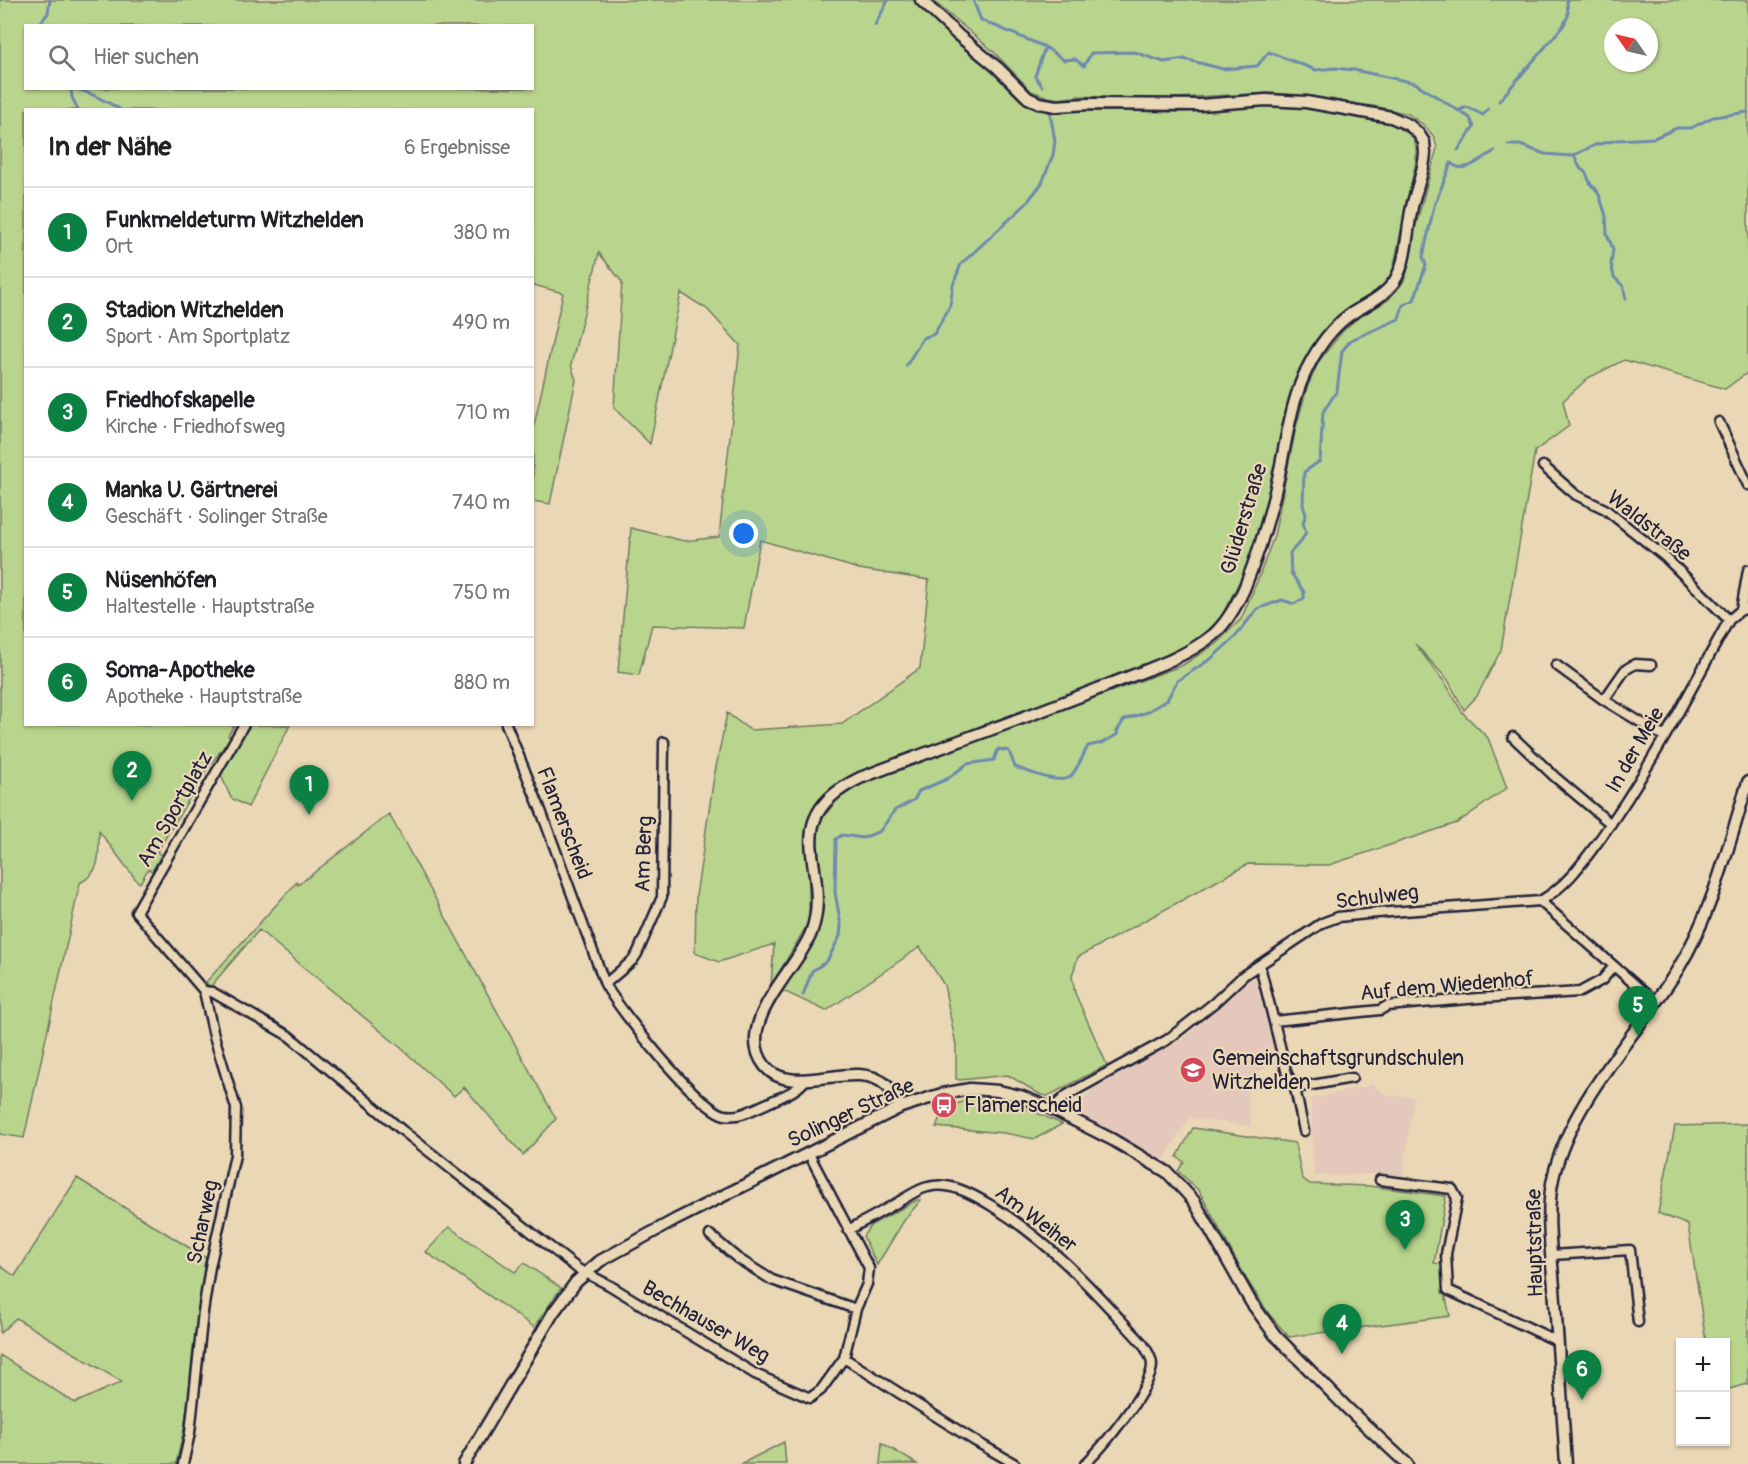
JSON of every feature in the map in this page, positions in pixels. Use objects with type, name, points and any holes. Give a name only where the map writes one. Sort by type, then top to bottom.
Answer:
[{"type":"main road","name":"Glüderstraße","points":[[901,1107],[885,1084],[876,1079],[860,1076],[806,1079],[783,1077],[770,1071],[764,1065],[758,1051],[757,1030],[767,1003],[806,945],[814,926],[816,903],[810,838],[814,822],[822,808],[836,793],[860,778],[1048,710],[1160,664],[1199,645],[1220,629],[1236,606],[1264,533],[1277,485],[1293,407],[1302,380],[1315,354],[1332,332],[1349,316],[1382,294],[1396,278],[1401,264],[1411,208],[1425,160],[1425,148],[1421,137],[1408,125],[1378,114],[1306,102],[1266,100],[1200,105],[1056,106],[1038,103],[1028,98],[998,68],[921,0]]},
{"type":"main road","name":"Hauptstraße","points":[[1566,1464],[1552,1254],[1553,1177],[1570,1128],[1587,1100],[1656,1003],[1698,932],[1711,899],[1748,782]]},
{"type":"main road","name":"Solinger Straße","points":[[464,1464],[548,1320],[586,1272],[632,1242],[901,1107],[942,1094],[985,1089],[1020,1096],[1052,1109],[1135,1152],[1167,1172],[1194,1201],[1251,1302],[1275,1335],[1347,1408],[1407,1464]]},
{"type":"street","points":[[1719,422],[1748,485]]},
{"type":"street","name":"Waldstraße","points":[[1543,466],[1576,495],[1605,509],[1665,557],[1729,620]]},
{"type":"street","points":[[1745,610],[1748,570]]},
{"type":"street","name":"In der Meie","points":[[1540,902],[1550,896],[1577,870],[1611,824],[1639,783],[1729,620],[1745,610]]},
{"type":"street","points":[[1556,664],[1604,700],[1665,737]]},
{"type":"street","points":[[1604,700],[1625,670],[1635,664],[1651,664]]},
{"type":"street","name":"Am Sportplatz","points":[[136,912],[243,726]]},
{"type":"street","name":"Flamerscheid","points":[[507,726],[540,808],[605,984],[611,995],[687,1087],[718,1113],[736,1116],[800,1088],[806,1079]]},
{"type":"street","points":[[1513,737],[1555,777],[1611,824]]},
{"type":"street","name":"Am Berg","points":[[605,984],[633,960],[661,903],[664,742]]},
{"type":"street","points":[[1540,902],[1656,1003]]},
{"type":"street","name":"Schulweg","points":[[1052,1109],[1067,1095],[1167,1040],[1214,1003],[1244,975],[1322,923],[1338,917],[1377,912],[1540,902]]},
{"type":"street","name":"Scharweg","points":[[136,912],[204,991],[214,1035],[236,1108],[235,1155],[209,1278],[190,1433],[183,1464]]},
{"type":"street","points":[[1260,966],[1287,1074],[1295,1088],[1304,1131]]},
{"type":"street","name":"Auf dem Wiedenhof","points":[[1275,1021],[1380,1010],[1387,1006],[1580,993],[1602,980],[1614,966]]},
{"type":"street","name":"Scharweg","points":[[204,991],[212,992],[289,1036],[412,1139],[578,1269],[586,1272]]},
{"type":"street","points":[[1295,1088],[1352,1078]]},
{"type":"street","points":[[809,1154],[869,1268],[867,1284],[856,1309],[844,1358],[1015,1464]]},
{"type":"street","points":[[1380,1179],[1452,1189],[1457,1198],[1446,1254],[1448,1290],[1557,1341]]},
{"type":"street","name":"Am Weiher","points":[[848,1230],[929,1186],[940,1185],[954,1188],[977,1197],[1023,1226],[1086,1282],[1143,1344],[1150,1356],[1152,1366],[1146,1382],[1115,1430],[1085,1464]]},
{"type":"street","points":[[710,1235],[736,1258],[772,1280],[856,1309]]},
{"type":"street","points":[[1552,1254],[1630,1250],[1638,1322]]},
{"type":"street","name":"Bechhauser Weg","points":[[586,1272],[755,1374],[810,1398],[821,1390],[844,1358]]},
{"type":"shaded area","name":"Gemeinschaftsgrundschulen Witzhelden","points":[[1253,979],[1261,982],[1279,1061],[1245,1079],[1251,1126],[1189,1118],[1163,1161],[1089,1120],[1079,1108],[1094,1086],[1182,1040]]},
{"type":"shaded area","points":[[1372,1085],[1388,1096],[1414,1097],[1402,1177],[1372,1174],[1314,1176],[1311,1099]]},
{"type":"green space","points":[[0,0],[913,0],[1020,100],[1036,110],[1181,112],[1266,105],[1294,106],[1388,122],[1413,136],[1416,161],[1392,274],[1377,292],[1349,307],[1332,323],[1300,367],[1287,405],[1271,488],[1248,565],[1220,619],[1203,636],[1170,654],[1037,708],[865,771],[848,778],[831,790],[822,799],[814,814],[806,842],[809,922],[771,986],[774,944],[719,962],[695,953],[696,896],[714,777],[727,713],[750,730],[842,724],[920,668],[929,580],[859,569],[760,540],[744,628],[652,625],[639,675],[618,672],[631,528],[684,541],[719,537],[740,345],[707,309],[681,293],[650,444],[614,408],[622,282],[599,253],[571,365],[576,380],[550,504],[534,501],[534,425],[563,293],[534,285],[534,108],[24,108],[24,726],[233,726],[228,735],[231,737],[205,772],[157,852],[161,855],[152,871],[148,869],[140,883],[99,831],[98,861],[93,873],[80,883],[24,1138],[0,1134]]},
{"type":"green space","points":[[932,0],[1748,0],[1748,372],[1725,389],[1624,360],[1588,378],[1563,401],[1569,426],[1535,451],[1501,650],[1477,696],[1464,710],[1448,680],[1415,644],[1446,684],[1462,712],[1488,738],[1507,788],[1457,823],[1329,865],[1248,864],[1078,957],[1072,976],[1075,993],[1107,1065],[1048,1096],[1041,1095],[1008,1075],[956,1079],[956,1045],[944,985],[920,947],[826,1011],[781,990],[810,947],[818,928],[822,903],[816,835],[820,821],[839,798],[861,784],[1183,665],[1217,643],[1241,619],[1274,536],[1296,427],[1307,388],[1319,361],[1342,332],[1355,320],[1388,300],[1402,284],[1407,273],[1413,236],[1437,148],[1434,137],[1425,126],[1408,114],[1379,107],[1304,96],[1270,93],[1155,99],[1079,96],[1059,99],[1031,91],[994,52]]},
{"type":"green space","points":[[248,726],[289,726],[248,807],[231,798],[220,773]]},
{"type":"green space","points":[[389,814],[556,1119],[523,1155],[464,1087],[454,1096],[401,1048],[259,930],[210,987],[206,982],[297,882],[298,885]]},
{"type":"green space","points":[[973,1098],[1017,1104],[1062,1124],[1035,1139],[1004,1133],[936,1127],[943,1109]]},
{"type":"green space","points":[[1748,1124],[1748,1384],[1730,1389],[1730,1338],[1705,1338],[1688,1225],[1658,1213],[1675,1126]]},
{"type":"green space","points":[[1193,1128],[1295,1143],[1302,1178],[1310,1184],[1369,1186],[1446,1196],[1434,1263],[1443,1264],[1445,1294],[1450,1316],[1289,1337],[1269,1314],[1247,1280],[1199,1191],[1178,1171],[1184,1162],[1177,1157]]},
{"type":"green space","points":[[77,1178],[209,1260],[184,1429],[176,1464],[0,1464],[0,1355],[75,1403],[122,1382],[16,1318],[0,1333],[0,1266],[15,1276]]},
{"type":"green space","points":[[921,1200],[905,1219],[877,1265],[863,1236],[871,1225]]},
{"type":"green space","points":[[449,1227],[515,1272],[524,1263],[561,1288],[534,1327],[426,1252]]},
{"type":"green space","points":[[784,1442],[786,1464],[741,1464]]},
{"type":"green space","points":[[882,1443],[917,1464],[880,1464]]},
{"type":"waterway","points":[[40,24],[48,13],[50,0]]},
{"type":"waterway","points":[[875,25],[888,0]]},
{"type":"waterway","points":[[973,0],[981,20],[1045,47],[1064,60],[1075,59],[1084,66],[1091,53],[1134,52],[1164,62],[1184,59],[1223,69],[1257,66],[1269,52],[1316,70],[1334,68],[1354,70],[1415,83],[1470,118],[1474,127],[1458,150]]},
{"type":"waterway","points":[[1499,101],[1563,26],[1568,16],[1567,0]]},
{"type":"waterway","points":[[1042,86],[1035,76],[1045,47]]},
{"type":"waterway","points":[[71,90],[77,108]]},
{"type":"waterway","points":[[78,90],[117,108]]},
{"type":"waterway","points":[[1460,110],[1467,107],[1483,115],[1488,109]]},
{"type":"waterway","points":[[1508,145],[1520,145],[1545,154],[1572,156],[1595,145],[1617,140],[1654,138],[1677,128],[1691,128],[1713,117],[1748,112]]},
{"type":"waterway","points":[[906,366],[923,338],[934,334],[950,306],[953,285],[961,264],[1025,205],[1042,183],[1053,155],[1055,141],[1050,113]]},
{"type":"waterway","points":[[803,995],[812,971],[827,961],[840,936],[841,926],[835,892],[836,839],[842,835],[863,838],[880,831],[895,810],[914,800],[919,791],[947,779],[967,764],[994,760],[998,749],[1009,751],[1015,767],[1052,779],[1066,779],[1074,773],[1088,746],[1102,743],[1118,734],[1117,731],[1124,720],[1147,712],[1167,700],[1177,681],[1212,658],[1235,637],[1257,609],[1282,600],[1294,604],[1304,598],[1304,592],[1291,573],[1290,553],[1306,532],[1303,523],[1306,514],[1303,505],[1304,472],[1320,461],[1323,412],[1337,391],[1342,351],[1351,340],[1399,319],[1403,305],[1414,300],[1426,265],[1423,257],[1434,206],[1451,163],[1456,167],[1467,167],[1495,151]]},
{"type":"waterway","points":[[1574,155],[1600,197],[1606,216],[1607,234],[1613,249],[1611,264],[1614,277],[1623,286],[1626,299]]},
{"type":"place","name":"Stadion Witzhelden","points":[[132,801]]},
{"type":"place","name":"Funkmeldeturm Witzhelden","points":[[309,815]]},
{"type":"place","name":"Nüsenhöfen","points":[[1638,1036]]},
{"type":"place","name":"Gemeinschaftsgrundschulen Witzhelden","points":[[1193,1070]]},
{"type":"place","name":"Flamerscheid","points":[[944,1105]]},
{"type":"place","name":"Friedhofskapelle","points":[[1405,1250]]},
{"type":"place","name":"Manka U. Gärtnerei","points":[[1342,1354]]},
{"type":"place","name":"Soma-Apotheke","points":[[1582,1400]]}]
